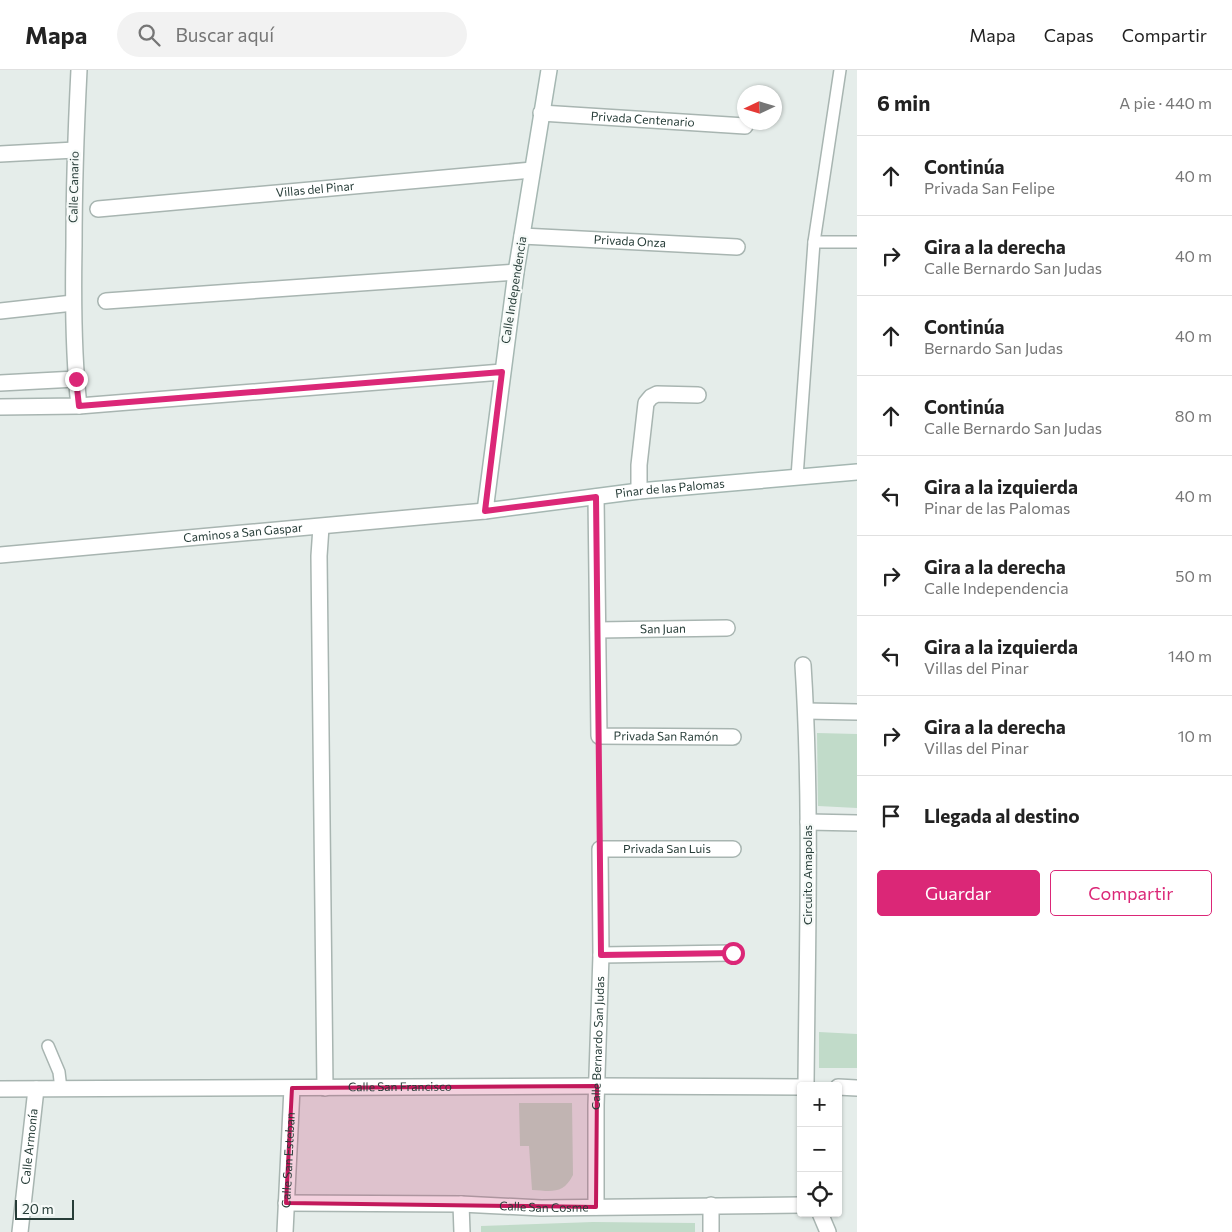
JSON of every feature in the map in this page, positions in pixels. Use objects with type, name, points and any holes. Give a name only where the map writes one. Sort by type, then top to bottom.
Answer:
[{"type":"street","name":"Calle Canario","points":[[73,303],[74,150],[78,70]]},
{"type":"street","name":"Calle Independencia","points":[[485,511],[516,272],[549,70]]},
{"type":"street","name":"Privada Centenario","points":[[541,113],[737,125]]},
{"type":"street","points":[[0,154],[74,150]]},
{"type":"street","name":"Villas del Pinar","points":[[98,209],[532,170]]},
{"type":"street","name":"Privada Onza","points":[[522,236],[737,247]]},
{"type":"street","points":[[106,301],[516,272]]},
{"type":"street","points":[[0,311],[73,303],[79,406]]},
{"type":"street","points":[[0,407],[79,406],[502,372]]},
{"type":"street","points":[[0,383],[76,379]]},
{"type":"street","points":[[639,492],[639,465],[646,403],[657,394],[698,395]]},
{"type":"street","name":"Pinar de las Palomas","points":[[485,511],[639,492],[857,472]]},
{"type":"street","points":[[596,497],[599,736]]},
{"type":"street","name":"Caminos a San Gaspar","points":[[0,555],[485,511]]},
{"type":"street","points":[[321,527],[319,556],[325,1088]]},
{"type":"street","name":"San Juan","points":[[598,630],[727,628]]},
{"type":"street","name":"Circuito Amapolas","points":[[802,665],[806,711],[808,822],[806,1082]]},
{"type":"street","points":[[806,711],[857,712]]},
{"type":"street","name":"Privada San Ramón","points":[[599,736],[733,737]]},
{"type":"street","points":[[808,822],[857,823]]},
{"type":"street","name":"Privada San Luis","points":[[600,849],[733,849]]},
{"type":"street","name":"Calle Bernardo San Judas","points":[[596,1207],[596,1105],[601,955],[600,849]]},
{"type":"street","points":[[601,955],[733,953]]},
{"type":"street","name":"Calle San Francisco","points":[[0,1089],[797,1087]]},
{"type":"street","name":"Calle San Esteban","points":[[284,1232],[292,1088]]},
{"type":"street","points":[[842,1088],[857,1088]]},
{"type":"street","name":"Calle Armonía","points":[[24,1231],[36,1089]]},
{"type":"street","name":"Calle San Cosme","points":[[286,1204],[461,1204],[541,1208],[797,1205]]},
{"type":"street","points":[[461,1204],[462,1232]]},
{"type":"street","points":[[711,1205],[711,1232]]},
{"type":"street","points":[[822,1217],[828,1232]]},
{"type":"lane","points":[[797,477],[814,242],[840,70]]},
{"type":"lane","points":[[814,242],[857,242]]},
{"type":"lane","points":[[48,1046],[59,1072],[61,1089]]},
{"type":"path","points":[[599,736],[600,849]]},
{"type":"highlighted area","points":[[597,1086],[596,1207],[286,1203],[292,1088]]},
{"type":"green space","points":[[817,733],[857,734],[857,808],[818,806]]},
{"type":"green space","points":[[819,1032],[857,1034],[857,1068],[819,1068]]},
{"type":"green space","points":[[519,1103],[572,1103],[573,1175],[561,1189],[551,1191],[532,1190],[529,1146],[520,1146]]},
{"type":"green space","points":[[593,1222],[695,1223],[695,1232],[481,1232],[481,1226]]},
{"type":"route","points":[[76,379],[79,406],[502,372],[485,511],[596,497],[601,955],[733,953]]}]
